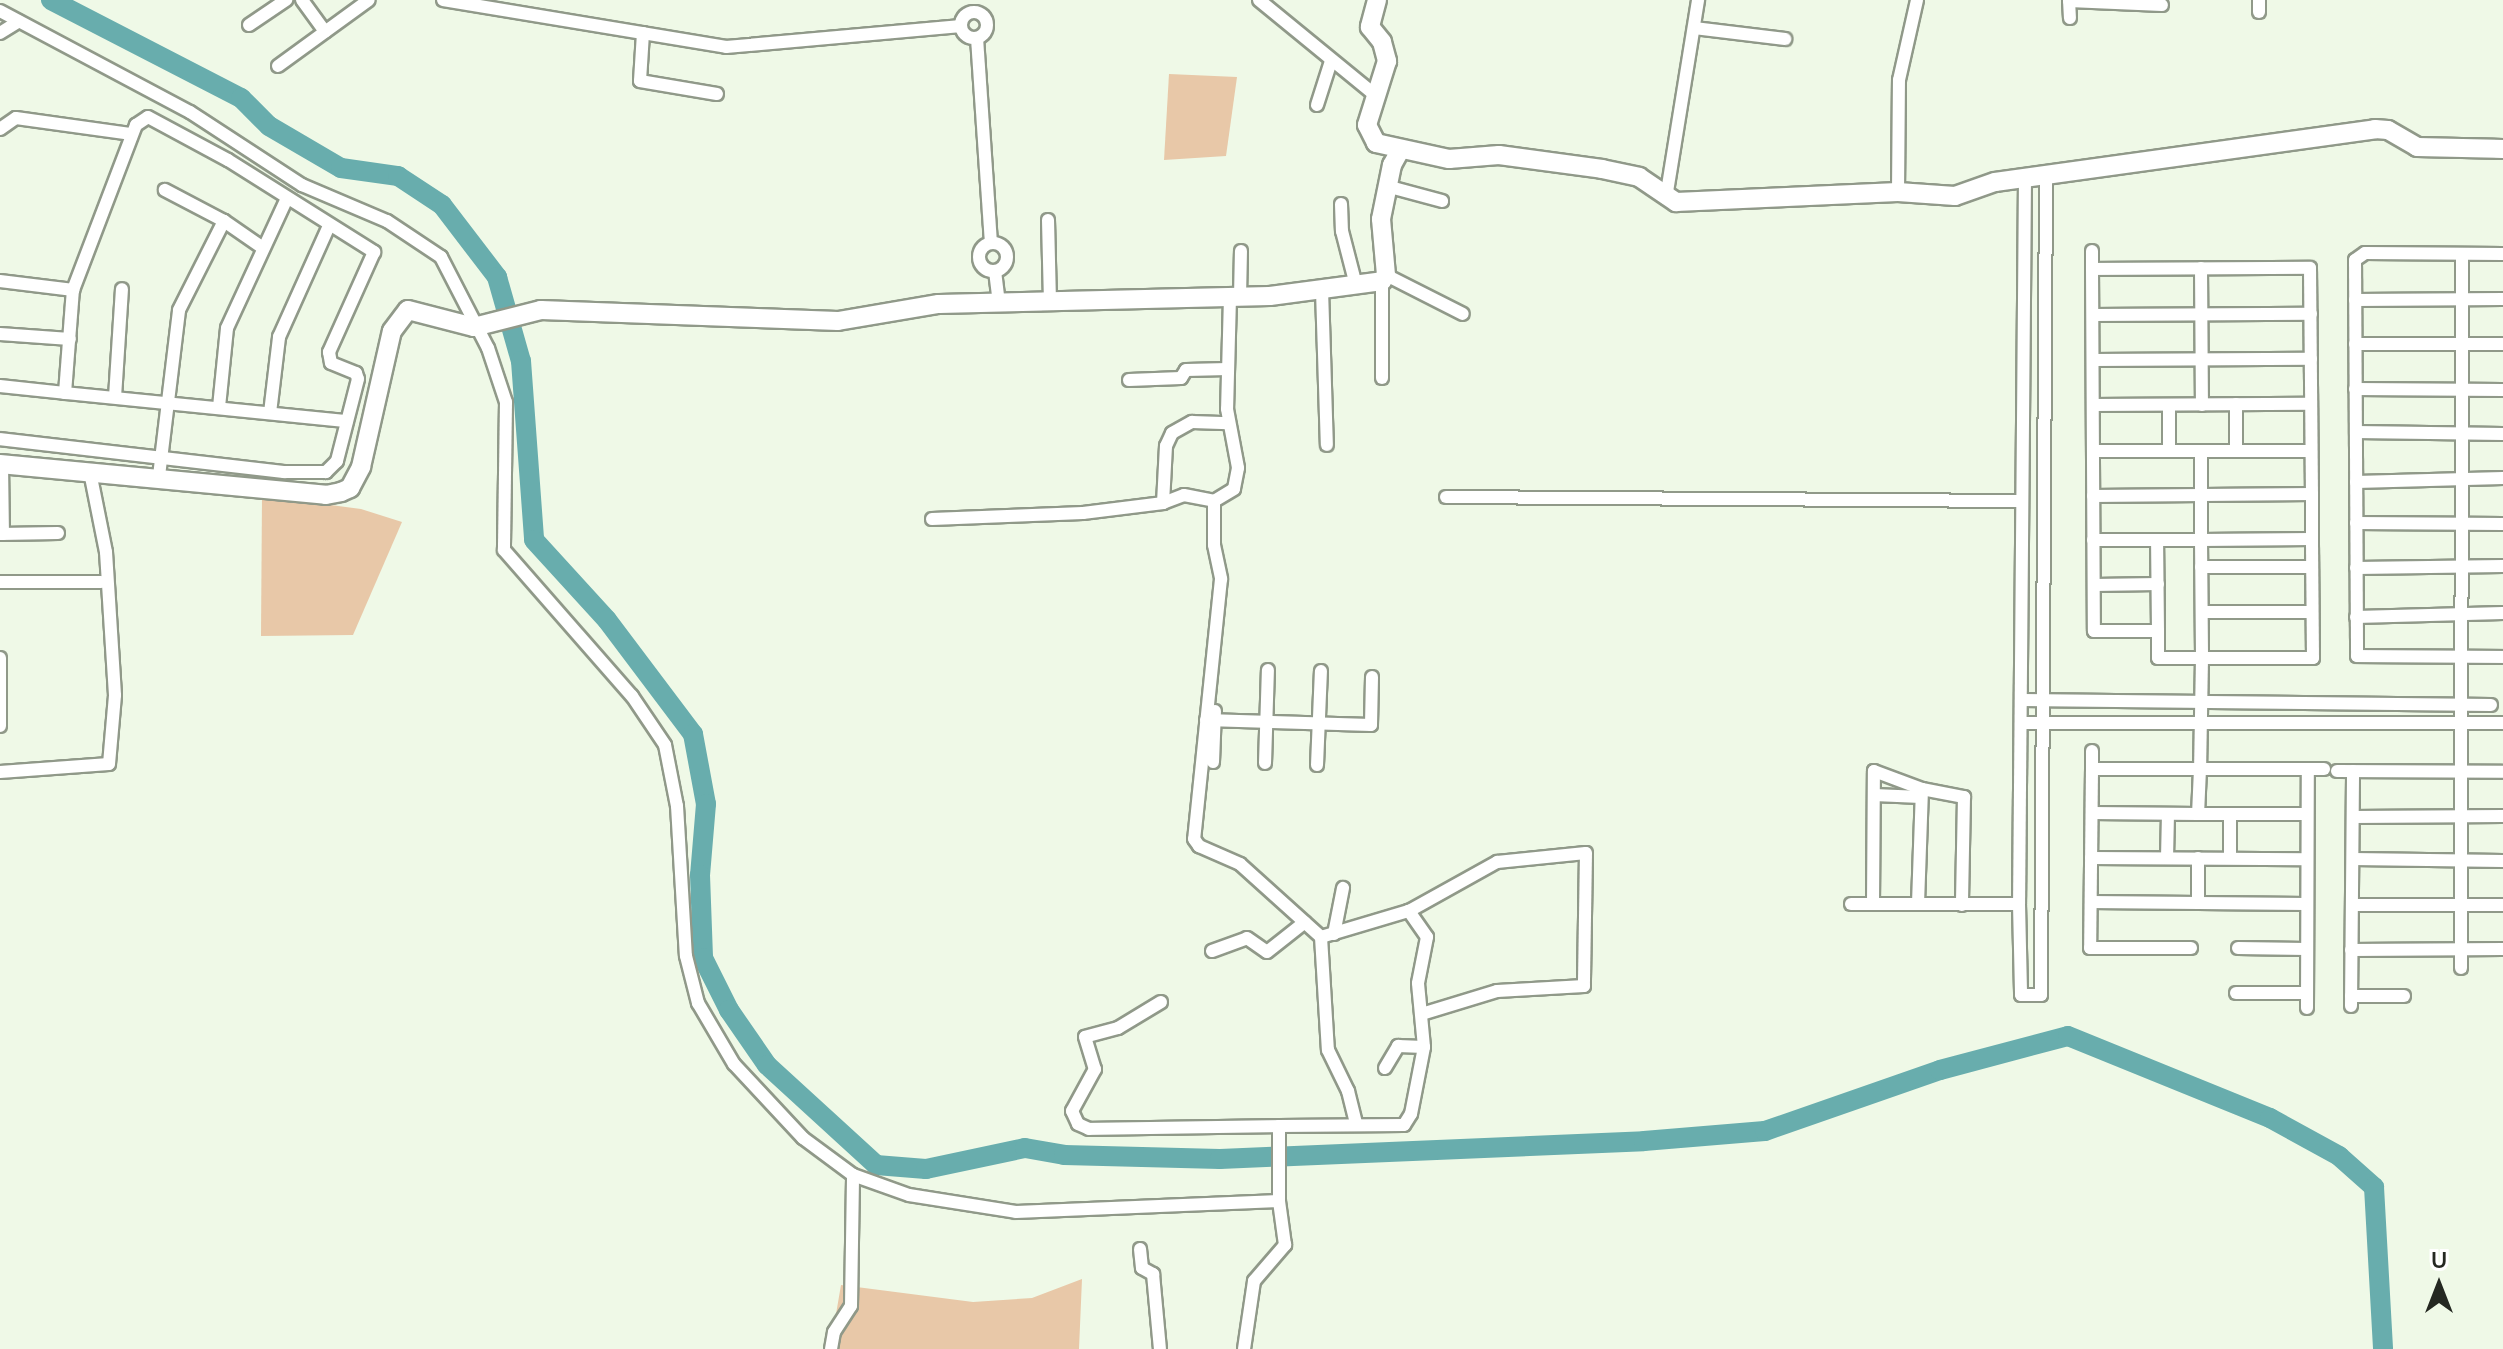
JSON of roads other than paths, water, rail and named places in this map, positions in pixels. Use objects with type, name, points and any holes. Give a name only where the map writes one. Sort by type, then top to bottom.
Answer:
[{"type":"street","points":[[249,25],[286,0]]},
{"type":"street","points":[[302,0],[325,32]]},
{"type":"street","points":[[278,66],[369,0]]},
{"type":"street","points":[[443,0],[726,47],[961,26]]},
{"type":"street","points":[[1259,0],[1375,95]]},
{"type":"street","points":[[1377,0],[1370,27],[1382,42],[1387,61],[1375,95],[1368,131],[1376,143],[1449,159],[1499,155],[1602,169],[1639,177],[1676,202],[1898,192],[1955,196],[2025,178],[2381,129],[2417,147],[2503,149]]},
{"type":"street","points":[[1666,198],[1698,0]]},
{"type":"street","points":[[1898,192],[1899,80],[1917,0]]},
{"type":"street","points":[[2070,18],[2069,0],[2162,5]]},
{"type":"street","points":[[0,11],[12,26],[190,112],[302,185],[420,240],[446,265],[498,370],[506,402],[508,558],[632,696],[665,745],[677,806],[686,956],[704,1019],[775,1109],[853,1175],[909,1195],[1016,1212],[1279,1201]]},
{"type":"street","points":[[980,13],[987,29],[977,38],[968,37],[961,26],[967,14],[980,13]]},
{"type":"street","points":[[1694,28],[1785,39]]},
{"type":"street","points":[[643,33],[640,81],[717,94]]},
{"type":"street","points":[[977,38],[991,243],[979,257],[982,266],[995,271]]},
{"type":"street","points":[[1317,105],[1331,61]]},
{"type":"street","points":[[0,439],[160,454],[284,472],[326,472],[337,461],[358,376],[331,363],[329,355],[374,251],[151,117],[139,120],[73,290],[65,393]]},
{"type":"street","points":[[0,129],[16,118],[132,134]]},
{"type":"street","points":[[1382,378],[1384,278],[1381,219],[1401,149]]},
{"type":"street","points":[[2025,178],[2019,904],[2021,995],[2041,995],[2046,175]]},
{"type":"street","points":[[1390,187],[1442,201]]},
{"type":"street","points":[[165,190],[224,221],[263,248]]},
{"type":"street","points":[[219,407],[227,328],[287,198]]},
{"type":"street","points":[[1341,204],[1342,231],[1356,285]]},
{"type":"street","points":[[1048,220],[1050,301]]},
{"type":"street","points":[[159,476],[179,310],[224,221]]},
{"type":"street","points":[[270,413],[279,337],[329,226]]},
{"type":"street","points":[[991,243],[1001,245],[1007,257],[995,271],[999,302]]},
{"type":"street","points":[[1214,501],[1237,484],[1229,423],[1228,369],[1241,251]]},
{"type":"street","points":[[2092,251],[2094,631],[2158,631]]},
{"type":"street","points":[[2503,254],[2358,254],[2355,300],[2357,656],[2503,657]]},
{"type":"street","points":[[2461,968],[2462,254]]},
{"type":"street","points":[[2201,268],[2202,405]]},
{"type":"street","points":[[2092,269],[2310,268],[2313,658],[2158,658],[2157,540]]},
{"type":"street","points":[[58,533],[2,534],[1,464],[159,476],[326,495],[350,488],[361,467],[398,317],[414,310],[477,326],[538,310],[823,322],[939,304],[1235,297],[1322,290],[1384,278],[1463,314]]},
{"type":"street","points":[[0,281],[73,290]]},
{"type":"street","points":[[115,397],[122,289]]},
{"type":"street","points":[[1322,290],[1327,445]]},
{"type":"street","points":[[2355,300],[2503,299]]},
{"type":"street","points":[[2093,315],[2311,314]]},
{"type":"street","points":[[0,334],[70,339]]},
{"type":"street","points":[[2355,344],[2503,344]]},
{"type":"street","points":[[2093,360],[2311,359]]},
{"type":"street","points":[[1129,380],[1181,378],[1186,370],[1228,369]]},
{"type":"street","points":[[0,386],[347,421]]},
{"type":"street","points":[[2355,389],[2503,390]]},
{"type":"street","points":[[2236,404],[2236,451]]},
{"type":"street","points":[[2093,405],[2311,404]]},
{"type":"street","points":[[2169,405],[2169,451]]},
{"type":"street","points":[[1163,503],[1172,433],[1192,422],[1229,423]]},
{"type":"street","points":[[2356,432],[2503,434]]},
{"type":"street","points":[[2093,451],[2311,451]]},
{"type":"street","points":[[2198,814],[2202,703],[2201,451]]},
{"type":"street","points":[[0,772],[109,764],[115,695],[106,552],[90,472]]},
{"type":"street","points":[[2356,482],[2503,478]]},
{"type":"street","points":[[1446,497],[2022,495],[2045,489]]},
{"type":"street","points":[[932,519],[1039,517],[1163,503],[1194,494],[1214,501]]},
{"type":"street","points":[[2093,496],[2312,494]]},
{"type":"street","points":[[1213,762],[1210,720],[1221,579],[1214,545],[1214,501]]},
{"type":"street","points":[[2356,523],[2503,524]]},
{"type":"street","points":[[2093,540],[2312,539]]},
{"type":"street","points":[[2356,568],[2503,566]]},
{"type":"street","points":[[2201,567],[2312,567]]},
{"type":"street","points":[[0,582],[101,582]]},
{"type":"street","points":[[2094,585],[2158,584]]},
{"type":"street","points":[[2202,612],[2312,612]]},
{"type":"street","points":[[2356,617],[2503,613]]},
{"type":"street","points":[[0,658],[0,726]]},
{"type":"street","points":[[1216,664],[1196,844],[1240,864],[1305,922],[1327,936],[1409,911],[1497,862],[1586,853],[1586,985],[1497,991],[1422,1014]]},
{"type":"street","points":[[1265,763],[1268,670]]},
{"type":"street","points":[[1317,765],[1321,671]]},
{"type":"street","points":[[1210,720],[1371,725],[1372,677]]},
{"type":"street","points":[[2022,700],[2491,705]]},
{"type":"street","points":[[2022,723],[2503,723]]},
{"type":"street","points":[[2092,751],[2090,948],[2191,948]]},
{"type":"street","points":[[2092,769],[2503,772]]},
{"type":"street","points":[[2307,1008],[2308,769]]},
{"type":"street","points":[[1873,903],[1874,771],[1922,793]]},
{"type":"street","points":[[2353,771],[2351,1001],[2404,996]]},
{"type":"street","points":[[1874,795],[1922,793],[1964,797],[1962,905]]},
{"type":"street","points":[[1918,904],[1922,793]]},
{"type":"street","points":[[2092,813],[2307,814]]},
{"type":"street","points":[[2167,858],[2168,814]]},
{"type":"street","points":[[2230,814],[2230,858]]},
{"type":"street","points":[[2353,817],[2503,816]]},
{"type":"street","points":[[2091,858],[2307,859]]},
{"type":"street","points":[[2198,858],[2198,903]]},
{"type":"street","points":[[2353,859],[2503,861]]},
{"type":"street","points":[[1343,888],[1327,936],[1328,1050],[1348,1091],[1356,1124]]},
{"type":"street","points":[[2091,902],[2306,904]]},
{"type":"street","points":[[1851,904],[2019,904]]},
{"type":"street","points":[[2352,905],[2503,905]]},
{"type":"street","points":[[1161,1002],[1118,1028],[1085,1037],[1095,1069],[1072,1111],[1078,1124],[1089,1129],[1279,1132],[1356,1124],[1404,1125],[1414,1104],[1424,1047],[1418,983],[1427,937],[1409,911]]},
{"type":"street","points":[[1212,951],[1247,938],[1267,952],[1305,922]]},
{"type":"street","points":[[2238,948],[2306,949]]},
{"type":"street","points":[[2351,950],[2503,949]]},
{"type":"street","points":[[2236,993],[2306,993]]},
{"type":"street","points":[[1385,1068],[1397,1046],[1424,1047]]},
{"type":"street","points":[[1244,1349],[1254,1281],[1285,1245],[1279,1201],[1279,1132]]},
{"type":"street","points":[[831,1349],[834,1332],[851,1306],[853,1175]]},
{"type":"street","points":[[1140,1249],[1142,1268],[1153,1274],[1160,1349]]},
{"type":"waterway","points":[[51,0],[241,98],[269,126],[341,168],[398,176],[442,205],[497,277],[521,361],[534,540],[607,620],[693,734],[706,804],[700,875],[703,958],[729,1010],[767,1065],[876,1165],[926,1169],[1025,1148],[1064,1155],[1220,1159],[1644,1141],[1765,1131],[1940,1070],[2068,1036],[2270,1118],[2339,1156],[2374,1187],[2383,1349]]}]
